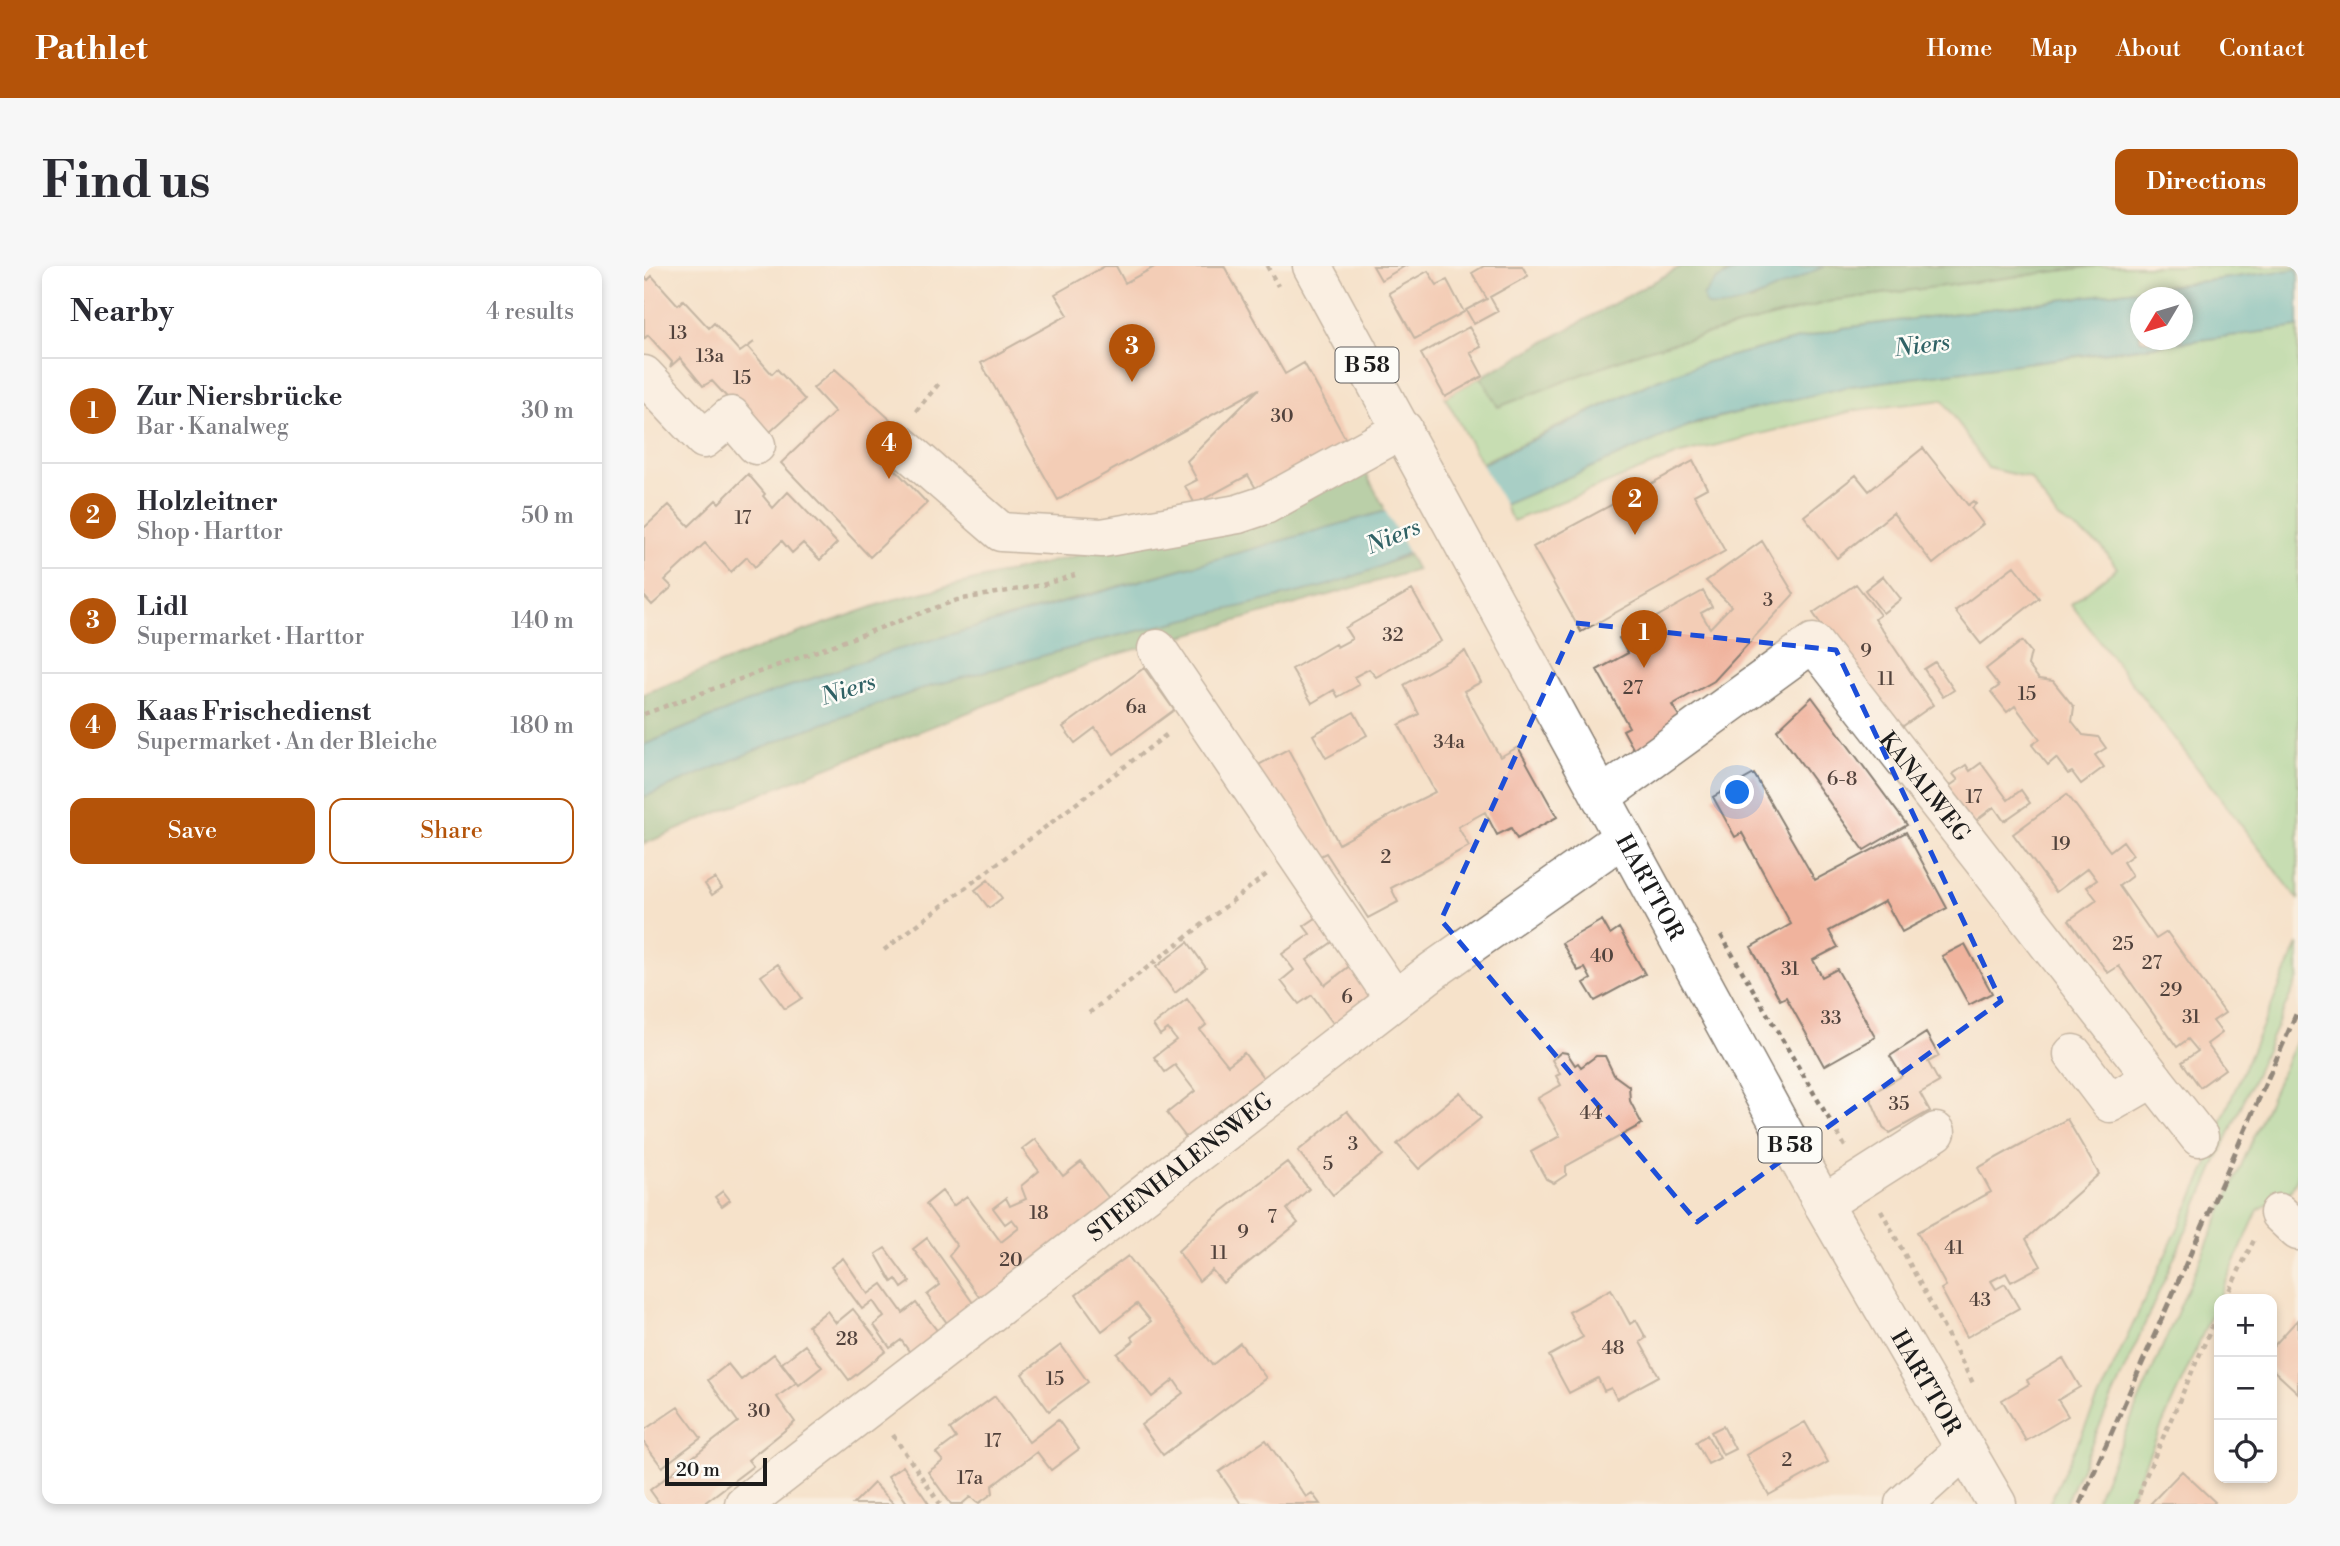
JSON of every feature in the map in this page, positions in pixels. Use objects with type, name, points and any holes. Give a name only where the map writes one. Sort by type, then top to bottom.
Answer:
[{"type":"street","name":"HARTTOR","points":[[1312,266],[1823,1204],[1997,1504]]},
{"type":"street","points":[[644,375],[704,439],[731,416],[756,445]]},
{"type":"street","points":[[895,440],[1001,532],[1102,538],[1238,514],[1265,505],[1403,429]]},
{"type":"street","name":"KANALWEG","points":[[1601,797],[1813,643],[2199,1137]]},
{"type":"street","points":[[1157,649],[1395,1000]]},
{"type":"street","name":"STEENHALENSWEG","points":[[744,1504],[1395,1000],[1622,838]]},
{"type":"street","points":[[2073,1054],[2110,1103],[2153,1078]]},
{"type":"street","points":[[1823,1204],[1936,1132]]},
{"type":"street","points":[[1905,1504],[1965,1449]]},
{"type":"path","points":[[923,403],[941,381]]},
{"type":"path","points":[[644,714],[957,600],[1042,585],[1087,571]]},
{"type":"path","points":[[884,950],[1199,710]]},
{"type":"path","points":[[1089,1013],[1295,852]]},
{"type":"path","points":[[1719,931],[1864,1178],[1980,1397]]},
{"type":"path","points":[[2227,1294],[2245,1255],[2288,1222]]},
{"type":"path","points":[[2137,1504],[2145,1478],[2214,1322]]},
{"type":"path","points":[[872,1405],[940,1504]]},
{"type":"highlighted area","points":[[1576,623],[1836,650],[2001,1001],[1697,1222],[1441,920]]},
{"type":"green space","points":[[1682,266],[1744,266],[1725,274],[1750,302],[1776,287],[1825,266],[2097,266],[1836,300],[1643,351],[1498,407],[1481,377]]},
{"type":"green space","points":[[2097,266],[2298,266],[2298,269],[2159,287],[2130,287],[2130,291],[1842,328],[1707,362],[1654,381],[1481,463],[1445,397],[1481,377],[1498,407],[1643,351],[1836,300]]},
{"type":"green space","points":[[2298,327],[2298,899],[2071,604],[2117,568],[2102,547],[2057,517],[2030,478],[1988,468],[1943,400],[1857,410],[1677,455],[1513,521],[1504,505],[1668,432],[1775,402],[1851,386],[2130,349],[2193,350],[2193,341]]},
{"type":"green space","points":[[1361,464],[1386,511],[918,645],[734,708],[644,745],[644,694],[790,636],[892,600],[1091,552]]},
{"type":"green space","points":[[1409,555],[1417,570],[1112,656],[785,784],[644,844],[644,797],[799,732],[928,687],[1104,639],[1325,586]]},
{"type":"green space","points":[[2298,944],[2298,978],[2065,1504],[2049,1504],[2209,1162],[2221,1122]]},
{"type":"green space","points":[[2298,1035],[2298,1176],[2290,1192],[2258,1210],[2221,1294],[2214,1294],[2214,1309],[2127,1504],[2094,1504]]},
{"type":"water","points":[[1744,266],[1825,266],[1746,301],[1730,306],[1716,307],[1706,304],[1703,296],[1716,280]]},
{"type":"water","points":[[2298,269],[2298,327],[2193,341],[2193,287],[2159,287]]},
{"type":"water","name":"Niers","points":[[2130,291],[2130,349],[1851,386],[1697,422],[1504,505],[1375,569],[1325,586],[1104,639],[928,687],[799,732],[644,797],[644,745],[770,693],[886,653],[1386,511],[1654,381],[1707,362],[1843,328]]},
{"type":"pier","points":[[1479,460],[1506,508],[1411,557],[1384,508]]},
{"type":"building","points":[[1105,266],[1116,266],[1125,283],[1156,266],[1224,266],[1285,374],[1304,363],[1350,447],[1261,497],[1248,475],[1195,504],[1185,486],[1197,480],[1187,461],[1259,389],[1058,500],[981,363],[1068,315],[1055,294]]},
{"type":"building","points":[[1373,266],[1405,266],[1381,280]]},
{"type":"building","points":[[1484,266],[1522,266],[1528,276],[1490,297],[1498,311],[1474,324],[1466,310],[1487,299],[1472,273]]},
{"type":"building","points":[[1428,271],[1437,285],[1447,280],[1464,312],[1415,339],[1389,293]]},
{"type":"building","points":[[644,276],[648,280],[652,276],[678,305],[683,300],[709,328],[714,323],[740,352],[754,342],[748,347],[772,374],[777,369],[805,400],[770,432],[736,407],[712,381],[703,386],[680,358],[670,367],[672,362],[648,335],[644,339]]},
{"type":"building","points":[[1469,327],[1481,347],[1470,352],[1483,376],[1445,397],[1421,354]]},
{"type":"building","points":[[835,369],[893,422],[870,443],[927,503],[870,557],[781,463],[835,412],[813,388]]},
{"type":"building","points":[[1923,448],[1968,505],[1973,501],[1976,504],[1971,508],[1983,524],[1933,564],[1893,513],[1837,558],[1804,516],[1856,475],[1869,491]]},
{"type":"building","points":[[1693,461],[1707,488],[1694,495],[1725,551],[1581,632],[1533,547]]},
{"type":"building","points":[[748,474],[773,508],[788,492],[837,543],[820,560],[803,543],[792,553],[782,541],[755,567],[747,557],[731,572],[705,543],[665,580],[672,587],[652,605],[644,596],[644,528],[669,505],[689,526],[716,500],[719,503]]},
{"type":"building","points":[[1762,541],[1794,594],[1714,681],[1672,705],[1681,719],[1635,752],[1623,730],[1629,727],[1597,670],[1628,653],[1619,638],[1703,591],[1712,607],[1701,613],[1710,628],[1731,606],[1706,581]]},
{"type":"building","points":[[2014,566],[2039,598],[1981,644],[1955,611]]},
{"type":"building","points":[[1883,576],[1901,599],[1883,613],[1865,590]]},
{"type":"building","points":[[1856,584],[1880,615],[1875,619],[1933,705],[1896,731],[1813,613]]},
{"type":"building","points":[[1412,590],[1441,641],[1376,677],[1369,669],[1354,677],[1359,685],[1338,697],[1334,690],[1312,703],[1292,669],[1335,644],[1337,647],[1352,639],[1345,628]]},
{"type":"building","points":[[2022,641],[2031,652],[2028,665],[2039,679],[2053,681],[2074,707],[2072,721],[2083,735],[2098,737],[2106,748],[2095,755],[2104,767],[2081,784],[2072,772],[2068,774],[2056,758],[2048,765],[2032,745],[2040,739],[2015,706],[2007,712],[1991,692],[1999,686],[1986,669]]},
{"type":"building","points":[[1465,651],[1481,682],[1464,691],[1500,757],[1518,747],[1557,817],[1517,839],[1511,828],[1497,835],[1485,812],[1458,827],[1469,846],[1391,888],[1398,902],[1368,918],[1326,853],[1310,861],[1249,770],[1288,749],[1339,844],[1435,792],[1399,725],[1419,714],[1404,685]]},
{"type":"building","points":[[1935,662],[1954,690],[1943,697],[1924,669]]},
{"type":"building","points":[[1144,668],[1174,710],[1114,754],[1095,728],[1075,743],[1063,727]]},
{"type":"building","points":[[1812,697],[1907,825],[1864,850],[1777,730]]},
{"type":"building","points":[[1354,712],[1367,735],[1326,758],[1313,735]]},
{"type":"building","points":[[1981,763],[2008,800],[2021,790],[2030,803],[2004,821],[1994,807],[1966,828],[1941,792],[1958,780],[1953,774],[1966,765],[1970,771]]},
{"type":"building","points":[[1754,774],[1815,880],[1906,832],[1947,908],[1902,932],[1885,901],[1829,931],[1838,947],[1813,960],[1822,977],[1837,969],[1875,1037],[1824,1066],[1786,997],[1780,1000],[1751,947],[1791,924],[1742,833],[1735,837],[1713,797]]},
{"type":"building","points":[[2067,794],[2110,851],[2123,841],[2133,855],[2123,862],[2132,876],[2119,886],[2156,939],[2167,932],[2225,1013],[2213,1021],[2222,1033],[2207,1044],[2225,1069],[2200,1087],[2182,1062],[2198,1051],[2188,1039],[2177,1047],[2119,966],[2108,973],[2069,920],[2097,900],[2087,887],[2097,880],[2088,868],[2056,892],[2013,834]]},
{"type":"building","points":[[715,878],[722,888],[712,895],[705,884]]},
{"type":"building","points":[[988,880],[1002,898],[989,908],[975,890]]},
{"type":"building","points":[[1322,914],[1338,938],[1307,960],[1325,985],[1356,961],[1382,997],[1339,1031],[1312,995],[1299,1004],[1281,981],[1294,970],[1282,954],[1310,934],[1304,926]]},
{"type":"building","points":[[1602,920],[1610,934],[1619,928],[1645,974],[1595,1001],[1584,983],[1591,979],[1585,968],[1578,971],[1562,943]]},
{"type":"building","points":[[1188,942],[1206,968],[1175,993],[1156,967]]},
{"type":"building","points":[[1965,944],[1992,993],[1969,1005],[1942,956]]},
{"type":"building","points":[[778,964],[802,998],[785,1009],[761,976]]},
{"type":"building","points":[[1187,999],[1206,1025],[1200,1030],[1228,1065],[1244,1053],[1269,1085],[1192,1145],[1167,1113],[1195,1091],[1175,1065],[1165,1072],[1154,1057],[1176,1040],[1168,1029],[1160,1035],[1153,1025]]},
{"type":"building","points":[[1926,1033],[1939,1056],[1928,1062],[1939,1082],[1920,1093],[1930,1111],[1890,1133],[1884,1129],[1869,1095],[1902,1076],[1890,1056]]},
{"type":"building","points":[[1561,1052],[1567,1053],[1575,1065],[1578,1063],[1581,1067],[1596,1056],[1605,1056],[1614,1075],[1629,1086],[1630,1101],[1642,1124],[1566,1166],[1566,1175],[1554,1183],[1546,1179],[1531,1152],[1560,1136],[1538,1098],[1561,1085],[1556,1076],[1560,1074],[1552,1060]]},
{"type":"building","points":[[1460,1092],[1481,1118],[1419,1169],[1397,1144]]},
{"type":"building","points":[[1347,1111],[1383,1155],[1333,1195],[1298,1151]]},
{"type":"building","points":[[2067,1119],[2099,1174],[2026,1239],[2041,1266],[2011,1282],[2006,1273],[1991,1281],[1996,1289],[2005,1284],[2019,1308],[1967,1337],[1941,1289],[1946,1286],[1917,1232],[1991,1192],[1978,1168]]},
{"type":"building","points":[[1035,1139],[1063,1176],[1081,1162],[1114,1205],[985,1305],[949,1256],[957,1246],[926,1204],[942,1191],[953,1206],[967,1196],[1001,1242],[1019,1228],[1012,1219],[1005,1224],[993,1208],[1006,1198],[1010,1206],[1026,1199],[1021,1186],[1039,1171],[1022,1149]]},
{"type":"building","points":[[1287,1162],[1309,1189],[1287,1209],[1298,1223],[1223,1283],[1212,1270],[1199,1281],[1178,1251],[1212,1219]]},
{"type":"building","points":[[723,1191],[730,1200],[722,1206],[715,1197]]},
{"type":"building","points":[[927,1238],[978,1310],[952,1330],[927,1295],[940,1285],[913,1249]]},
{"type":"building","points":[[885,1248],[910,1282],[902,1288],[896,1279],[892,1282],[876,1254]]},
{"type":"building","points":[[1128,1256],[1212,1365],[1240,1343],[1266,1378],[1163,1455],[1141,1425],[1183,1393],[1174,1380],[1152,1397],[1117,1354],[1134,1341],[1131,1337],[1151,1321],[1137,1304],[1102,1331],[1076,1295]]},
{"type":"building","points":[[843,1258],[868,1294],[882,1284],[903,1313],[916,1303],[942,1337],[914,1358],[901,1340],[890,1348],[874,1325],[884,1317],[873,1301],[862,1309],[831,1267]]},
{"type":"building","points":[[1611,1289],[1630,1324],[1636,1320],[1646,1338],[1640,1342],[1659,1376],[1617,1399],[1611,1388],[1604,1391],[1598,1378],[1569,1393],[1549,1356],[1583,1337],[1569,1312]]},
{"type":"building","points":[[853,1309],[886,1351],[849,1380],[808,1326],[827,1311],[836,1323]]},
{"type":"building","points":[[2298,1319],[2298,1393],[2277,1374],[2277,1342]]},
{"type":"building","points":[[805,1345],[822,1367],[799,1385],[782,1363]]},
{"type":"building","points":[[1061,1345],[1088,1382],[1049,1411],[1022,1374]]},
{"type":"building","points":[[774,1354],[796,1383],[777,1397],[795,1422],[748,1460],[753,1466],[703,1504],[660,1504],[650,1490],[738,1422],[708,1380],[728,1364],[741,1380]]},
{"type":"building","points":[[2063,1358],[2080,1387],[2058,1400],[2068,1416],[2026,1441],[2002,1400],[2029,1384],[2027,1380]]},
{"type":"building","points":[[995,1396],[1029,1442],[1058,1420],[1079,1449],[1051,1470],[1037,1452],[992,1486],[993,1493],[979,1503],[970,1497],[962,1504],[951,1504],[928,1472],[943,1461],[936,1453],[956,1438],[950,1429]]},
{"type":"building","points":[[678,1407],[701,1438],[662,1467],[644,1443],[644,1430]]},
{"type":"building","points":[[1805,1422],[1828,1462],[1769,1495],[1746,1455]]},
{"type":"building","points":[[1723,1426],[1735,1449],[1723,1455],[1711,1432]]},
{"type":"building","points":[[1707,1435],[1720,1458],[1708,1464],[1696,1442]]},
{"type":"building","points":[[1266,1440],[1306,1497],[1312,1493],[1320,1504],[1241,1504],[1219,1472]]},
{"type":"building","points":[[903,1466],[929,1504],[908,1504],[888,1476]]},
{"type":"building","points":[[2182,1471],[2215,1502],[2150,1504]]},
{"type":"building","points":[[874,1483],[894,1504],[853,1504]]},
{"type":"railway","points":[[2080,1504],[2298,1010]]},
{"type":"place","name":"Lidl","points":[[1132,382]]},
{"type":"place","name":"Kaas Frischedienst","points":[[889,479]]},
{"type":"place","name":"Holzleitner","points":[[1635,535]]},
{"type":"place","name":"Zur Niersbrücke","points":[[1644,668]]}]
